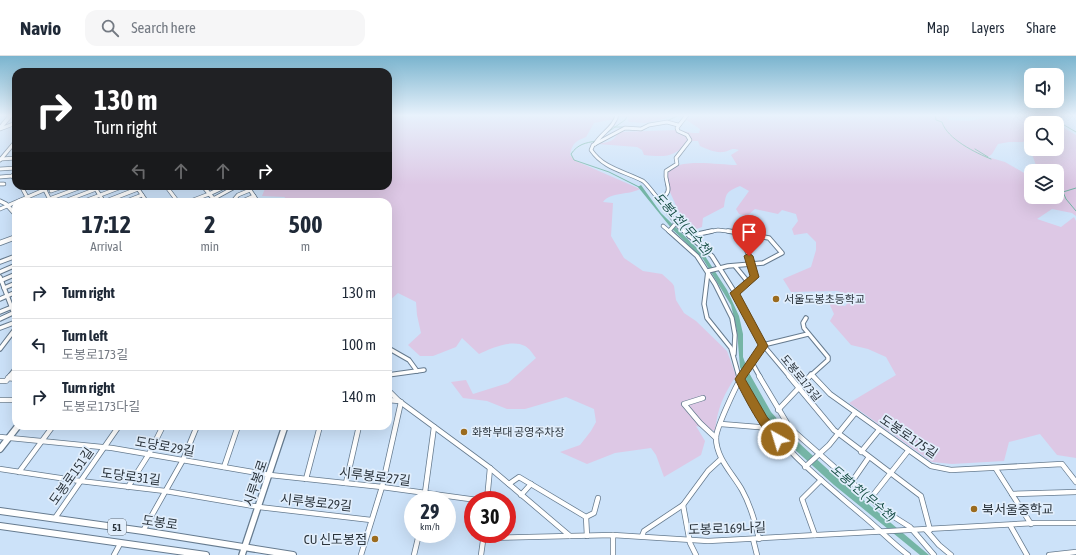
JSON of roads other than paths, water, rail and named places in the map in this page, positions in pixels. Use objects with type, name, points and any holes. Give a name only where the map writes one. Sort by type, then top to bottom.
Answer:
[{"type":"main road","name":"도봉로","points":[[0,511],[143,531],[293,555]]},
{"type":"main road","name":"51","points":[[0,526],[206,555]]},
{"type":"street","points":[[596,143],[598,138]]},
{"type":"street","points":[[596,143],[605,138]]},
{"type":"street","points":[[659,201],[666,195],[670,186],[665,173],[677,164],[676,158],[690,140],[689,138]]},
{"type":"street","name":"도봉로173길","points":[[596,143],[592,146],[591,150],[600,161],[614,170],[643,182],[659,201],[675,224],[709,253],[735,293],[763,346],[797,388],[838,434],[921,496],[928,530]]},
{"type":"street","points":[[0,160],[12,147]]},
{"type":"street","points":[[0,160],[12,158]]},
{"type":"street","points":[[0,169],[12,168]]},
{"type":"street","points":[[0,177],[12,176]]},
{"type":"street","points":[[23,190],[27,197],[45,190],[49,198]]},
{"type":"street","points":[[57,198],[75,190]]},
{"type":"street","points":[[71,198],[90,190]]},
{"type":"street","points":[[96,190],[102,198]]},
{"type":"street","points":[[92,198],[113,190]]},
{"type":"street","points":[[118,198],[132,190]]},
{"type":"street","points":[[139,190],[144,198]]},
{"type":"street","points":[[206,190],[212,198]]},
{"type":"street","points":[[198,198],[218,190]]},
{"type":"street","points":[[218,198],[232,190]]},
{"type":"street","points":[[235,198],[238,195],[250,190],[254,196],[249,198]]},
{"type":"street","points":[[134,198],[142,195]]},
{"type":"street","points":[[0,201],[7,205],[12,211]]},
{"type":"street","points":[[0,209],[12,203]]},
{"type":"street","points":[[670,231],[675,224]]},
{"type":"street","points":[[664,226],[697,256],[709,271],[730,313],[735,335],[734,355]]},
{"type":"street","points":[[689,236],[714,230],[740,232],[769,238],[782,253],[765,262],[719,268],[709,271]]},
{"type":"street","points":[[735,293],[755,277],[752,264],[740,232]]},
{"type":"street","points":[[0,243],[12,238]]},
{"type":"street","points":[[0,262],[12,258]]},
{"type":"street","points":[[735,266],[748,282]]},
{"type":"street","points":[[0,272],[12,267]]},
{"type":"street","points":[[709,271],[704,304],[707,318],[726,341],[734,355],[740,378],[757,410],[770,428],[806,466],[908,555]]},
{"type":"street","points":[[0,312],[11,305],[0,279],[12,275]]},
{"type":"street","points":[[2,286],[12,284]]},
{"type":"street","points":[[0,299],[12,294]]},
{"type":"street","points":[[0,319],[12,314]]},
{"type":"street","points":[[778,410],[788,401],[797,388],[811,374],[828,360],[828,356],[808,334],[804,325],[806,318]]},
{"type":"street","points":[[0,328],[12,322]]},
{"type":"street","points":[[0,349],[12,333]]},
{"type":"street","points":[[716,438],[740,378],[750,362],[763,346],[808,334]]},
{"type":"street","points":[[392,350],[409,360],[417,370]]},
{"type":"street","points":[[750,362],[790,428],[819,456],[870,499],[892,517],[908,526],[934,555]]},
{"type":"street","points":[[392,374],[424,370]]},
{"type":"street","points":[[0,381],[6,382],[12,373]]},
{"type":"street","name":"도봉로175길","points":[[811,374],[830,394],[931,466],[951,470],[996,469],[1062,464],[1076,482]]},
{"type":"street","points":[[8,378],[12,378]]},
{"type":"street","points":[[392,394],[490,468],[570,536]]},
{"type":"street","points":[[703,398],[684,404],[700,423],[716,438],[721,458],[746,499],[752,512],[759,539]]},
{"type":"street","points":[[0,400],[12,400]]},
{"type":"street","points":[[392,400],[400,401]]},
{"type":"street","points":[[361,555],[382,487],[400,401]]},
{"type":"street","points":[[806,466],[819,456],[855,413]]},
{"type":"street","points":[[721,424],[770,428]]},
{"type":"street","points":[[424,491],[434,426]]},
{"type":"street","points":[[0,449],[15,430]]},
{"type":"street","points":[[19,472],[50,430]]},
{"type":"street","name":"도봉로151길","points":[[54,519],[116,430]]},
{"type":"street","points":[[128,487],[149,454],[161,430]]},
{"type":"street","points":[[143,531],[183,460],[195,430]]},
{"type":"street","points":[[224,467],[237,430]]},
{"type":"street","name":"시루봉로","points":[[242,555],[284,430]]},
{"type":"street","points":[[306,479],[319,430]]},
{"type":"street","points":[[346,483],[357,430]]},
{"type":"street","points":[[861,452],[879,430]]},
{"type":"street","name":"도당로29길","points":[[0,437],[105,447],[270,475]]},
{"type":"street","points":[[870,499],[908,451]]},
{"type":"street","points":[[851,483],[869,457]]},
{"type":"street","points":[[642,536],[644,531],[683,505],[708,471],[721,458]]},
{"type":"street","points":[[488,491],[490,468]]},
{"type":"street","name":"도당로31길","points":[[0,469],[80,481],[165,491],[259,507]]},
{"type":"street","points":[[996,469],[1031,524]]},
{"type":"street","name":"시루봉로27길","points":[[270,475],[406,491]]},
{"type":"street","points":[[509,484],[517,477],[586,517],[590,517],[594,513],[598,498]]},
{"type":"street","points":[[814,535],[802,499],[821,480]]},
{"type":"street","points":[[521,495],[531,484]]},
{"type":"street","points":[[1012,494],[1076,492]]},
{"type":"street","points":[[683,505],[686,514],[688,541],[696,555]]},
{"type":"street","name":"시루봉로29길","points":[[259,507],[371,520]]},
{"type":"street","points":[[586,517],[587,536]]},
{"type":"street","name":"도봉로169나길","points":[[516,536],[613,535],[642,536],[688,541],[883,533],[1031,524],[1076,524]]},
{"type":"street","points":[[1010,525],[1027,555]]},
{"type":"street","points":[[928,530],[951,555]]},
{"type":"street","points":[[613,535],[613,555]]},
{"type":"street","points":[[753,539],[757,555]]},
{"type":"street","points":[[414,555],[417,543]]},
{"type":"street","points":[[481,555],[482,543]]},
{"type":"street","points":[[114,555],[120,544]]},
{"type":"street","points":[[1049,555],[1076,552]]},
{"type":"waterway","points":[[954,138],[970,149],[991,159]]},
{"type":"waterway","name":"도봉1천 (무수천)","points":[[596,141],[585,143],[576,148],[571,154],[574,160],[609,172],[639,187]]},
{"type":"waterway","points":[[975,149],[988,157]]},
{"type":"waterway","points":[[1076,188],[1063,192],[1066,199],[1076,211]]},
{"type":"place","name":"서울도봉초등학교","points":[[776,299]]},
{"type":"place","name":"화학부대 공영주차장","points":[[464,432]]},
{"type":"place","name":"북서울중학교","points":[[974,509]]},
{"type":"place","name":"CU 신도봉점","points":[[375,539]]}]
